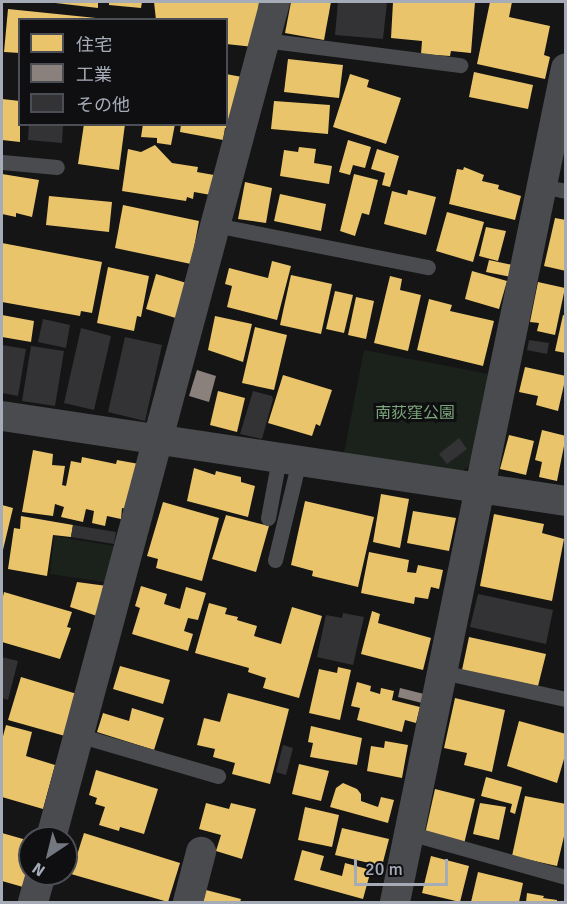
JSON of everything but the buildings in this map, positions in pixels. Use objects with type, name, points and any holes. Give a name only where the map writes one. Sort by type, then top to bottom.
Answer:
[{"type":"street","points":[[54,826],[275,2]]},
{"type":"street","points":[[395,903],[479,488],[554,188],[566,68]]},
{"type":"street","points":[[2,416],[566,501]]},
{"type":"street","points":[[188,903],[201,852]]},
{"type":"street","points":[[33,903],[38,886]]},
{"type":"lane","points":[[264,40],[460,65]]},
{"type":"lane","points":[[2,162],[57,167]]},
{"type":"lane","points":[[215,225],[428,267]]},
{"type":"lane","points":[[268,518],[289,459]]},
{"type":"lane","points":[[275,560],[289,459]]},
{"type":"lane","points":[[442,672],[566,699]]},
{"type":"lane","points":[[78,735],[218,776]]},
{"type":"lane","points":[[409,833],[566,877]]},
{"type":"green space","name":"南荻窪公園","points":[[364,350],[489,374],[470,466],[457,474],[344,453]]},
{"type":"green space","points":[[54,536],[120,547],[110,583],[50,574]]}]
